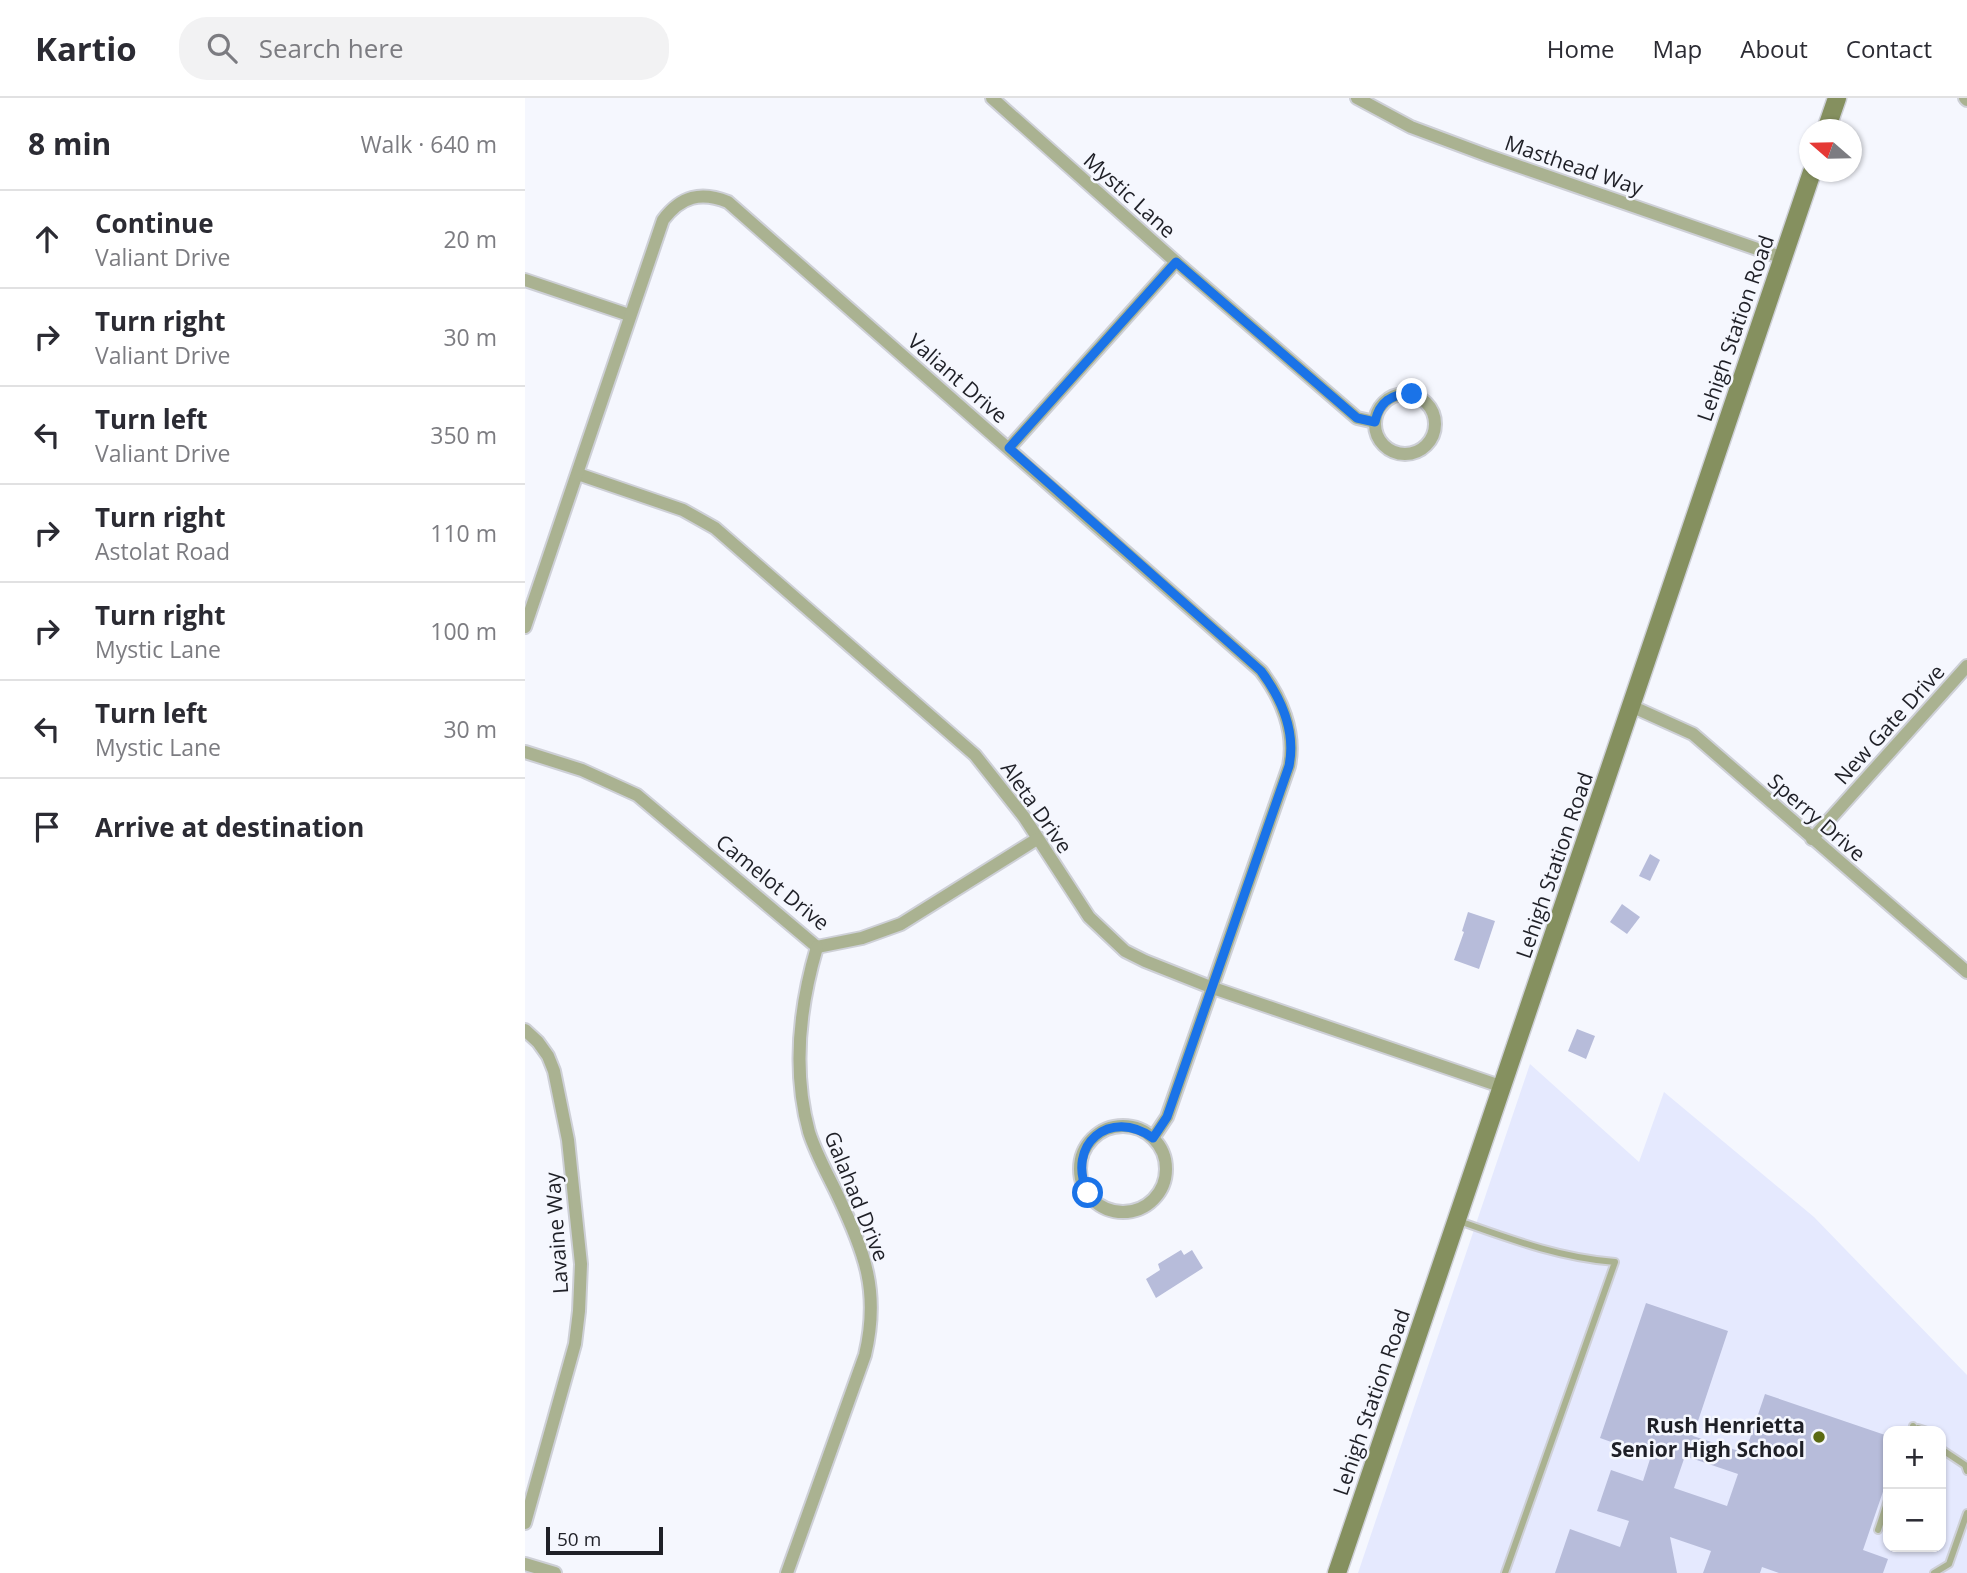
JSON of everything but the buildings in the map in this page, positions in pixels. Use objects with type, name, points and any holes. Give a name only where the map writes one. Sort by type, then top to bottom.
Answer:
[{"type":"main road","points":[[1830,119],[1837,98]]},
{"type":"main road","name":"Lehigh Station Road","points":[[1337,1573],[1809,182]]},
{"type":"street","name":"Mystic Lane","points":[[992,98],[1357,418],[1375,422]]},
{"type":"street","name":"Masthead Way","points":[[1357,98],[1411,127],[1783,258]]},
{"type":"street","name":"Valiant Drive","points":[[525,627],[663,220],[680,202],[705,195],[728,202],[1261,671],[1282,707],[1292,754],[1289,766],[1167,1117],[1153,1138]]},
{"type":"street","points":[[1009,448],[1176,262]]},
{"type":"street","points":[[525,279],[629,315]]},
{"type":"street","points":[[1401,393],[1412,394],[1429,405],[1435,424],[1429,442],[1413,453],[1404,454],[1395,452],[1380,440],[1375,422],[1383,403],[1401,393]]},
{"type":"street","name":"Aleta Drive","points":[[578,474],[683,510],[715,528],[975,755],[1008,794],[1089,917],[1125,951],[1213,988],[1503,1087]]},
{"type":"street","name":"New Gate Drive","points":[[1812,839],[1967,666]]},
{"type":"street","name":"Sperry Drive","points":[[1631,706],[1693,734],[1967,972]]},
{"type":"street","name":"Camelot Drive","points":[[525,752],[610,781],[637,795],[817,947],[862,938],[901,924],[1037,839]]},
{"type":"street","name":"Galahad Drive","points":[[787,1573],[865,1355],[873,1305],[865,1261],[810,1133],[802,1099],[798,1058],[800,1020],[817,947]]},
{"type":"street","name":"Lavaine Way","points":[[525,1030],[538,1042],[554,1070],[568,1140],[581,1264],[575,1344],[525,1522]]},
{"type":"street","points":[[1128,1126],[1142,1130],[1153,1138],[1162,1150],[1166,1171],[1160,1191],[1151,1202],[1124,1212],[1110,1210],[1097,1203],[1082,1180],[1082,1160],[1090,1141],[1108,1129],[1128,1126]]},
{"type":"street","points":[[525,1564],[555,1573]]},
{"type":"lane","points":[[1457,1221],[1549,1252],[1615,1262],[1505,1573]]},
{"type":"lane","points":[[1946,1452],[1965,1465],[1967,1471]]},
{"type":"lane","points":[[1934,1573],[1949,1564],[1967,1513]]},
{"type":"lane","points":[[1878,1530],[1883,1515]]},
{"type":"shaded area","points":[[1530,1064],[1639,1162],[1664,1092],[1814,1217],[1967,1375],[1967,1573],[1358,1573]]},
{"type":"place","name":"Rush Henrietta Senior High School","points":[[1819,1437]]},
{"type":"route","points":[[1088,1193],[1080,1167],[1083,1153],[1090,1141],[1101,1132],[1128,1126],[1142,1130],[1153,1138],[1167,1117],[1292,754],[1282,707],[1261,671],[1009,448],[1176,262],[1357,418],[1375,422],[1383,403],[1401,393],[1412,394]]}]
